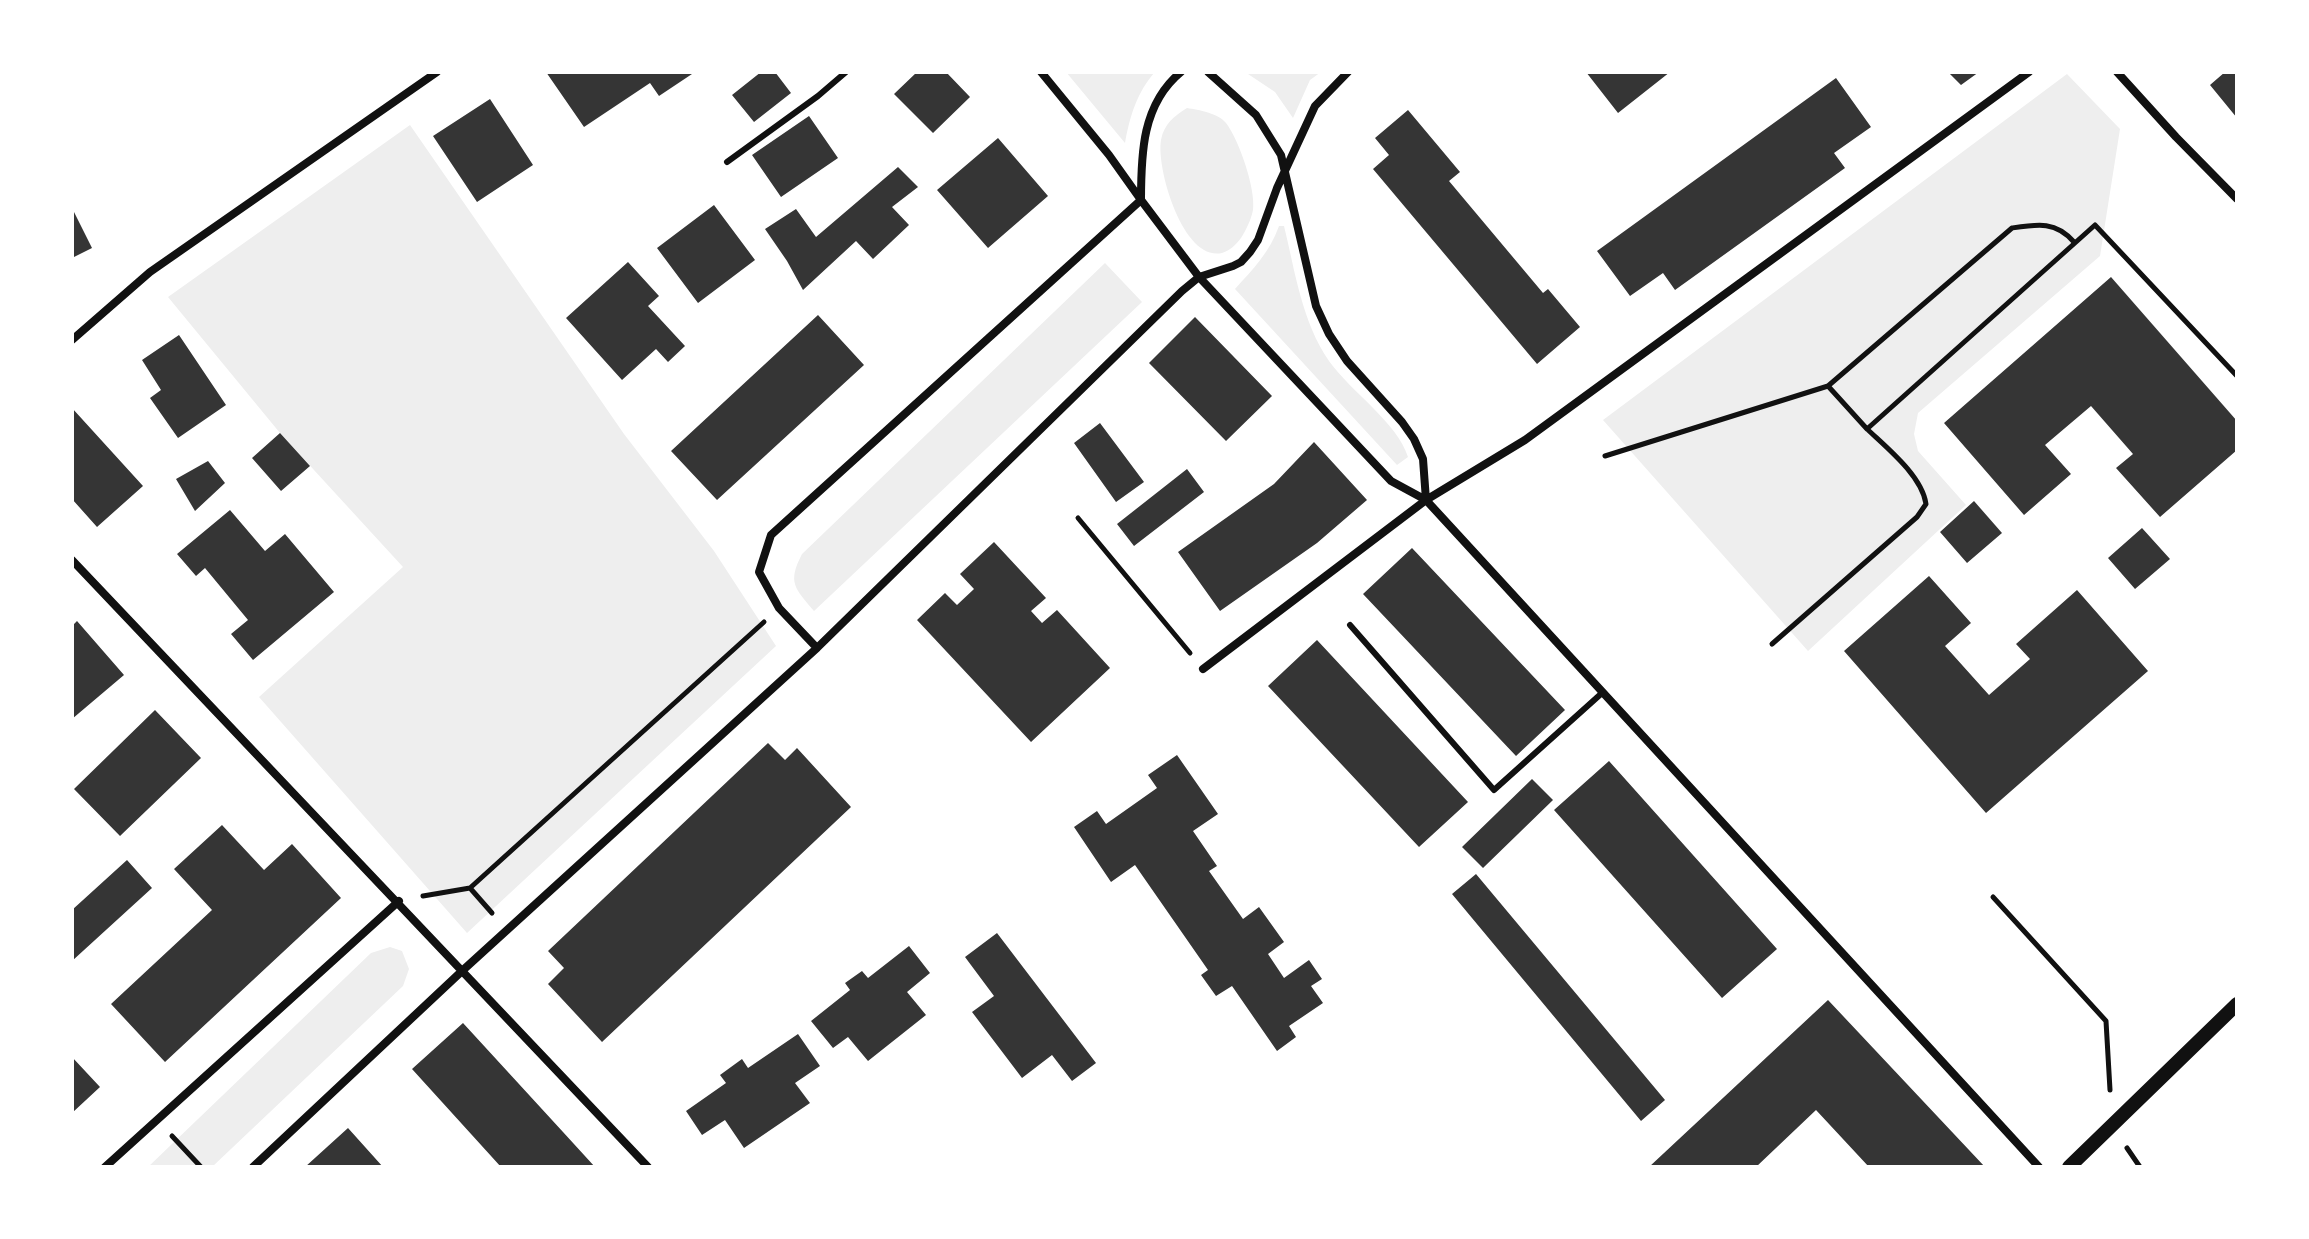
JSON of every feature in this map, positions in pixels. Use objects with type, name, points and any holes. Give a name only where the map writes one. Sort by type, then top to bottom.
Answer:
[{"type":"street","points":[[72,340],[150,272],[437,72]]},
{"type":"street","points":[[1041,72],[1109,155],[1199,277],[1391,481],[1426,500],[2039,1167]]},
{"type":"street","points":[[817,648],[779,608],[759,572],[771,535],[1141,200],[1141,154],[1152,110],[1161,94],[1181,72]]},
{"type":"street","points":[[1208,72],[1256,115],[1274,141],[1286,171],[1316,306],[1329,334],[1347,361],[1414,439],[1423,459],[1426,500]]},
{"type":"street","points":[[253,1167],[462,971],[817,648],[1199,277],[1241,262],[1258,240],[1315,106],[1348,72]]},
{"type":"street","points":[[1203,669],[1426,500],[1525,440],[2029,72]]},
{"type":"street","points":[[2117,72],[2237,199]]},
{"type":"street","points":[[72,560],[399,901],[648,1167]]},
{"type":"street","points":[[105,1167],[399,901]]},
{"type":"street","points":[[2069,1167],[2237,1004]]},
{"type":"lane","points":[[727,162],[846,72]]},
{"type":"lane","points":[[1350,625],[1494,790],[1602,693]]},
{"type":"path","points":[[1605,456],[1828,386],[2012,228],[2041,224],[2067,233],[2074,242]]},
{"type":"path","points":[[1867,429],[2095,225],[2237,376]]},
{"type":"path","points":[[1772,644],[1917,517],[1926,504],[1924,492],[1900,461],[1828,386]]},
{"type":"path","points":[[1078,518],[1203,669]]},
{"type":"path","points":[[399,901],[470,888],[779,608]]},
{"type":"path","points":[[470,888],[508,930]]},
{"type":"path","points":[[1993,897],[2106,1021],[2112,1124],[2140,1167]]},
{"type":"path","points":[[158,1121],[201,1167]]},
{"type":"shaded area","points":[[1066,72],[1155,72],[1135,105],[1125,143]]},
{"type":"shaded area","points":[[1245,72],[1321,72],[1310,80],[1293,118],[1275,92]]},
{"type":"shaded area","points":[[2067,74],[2120,129],[2100,256],[1918,413],[1914,434],[1918,451],[1966,505],[1808,651],[1603,420]]},
{"type":"shaded area","points":[[1187,108],[1213,114],[1223,120],[1246,165],[1253,210],[1239,241],[1222,253],[1208,252],[1195,243],[1184,229],[1163,171],[1162,134],[1170,121]]},
{"type":"shaded area","points":[[410,125],[624,434],[714,551],[776,646],[467,933],[259,697],[403,567],[280,433],[168,297]]},
{"type":"shaded area","points":[[1279,226],[1284,226],[1300,296],[1312,330],[1338,373],[1384,419],[1402,444],[1408,457],[1397,465],[1235,289],[1266,252]]},
{"type":"shaded area","points":[[1105,263],[1142,302],[814,611],[795,585],[795,572],[802,554]]},
{"type":"shaded area","points":[[390,947],[402,951],[409,969],[403,986],[212,1167],[148,1167],[371,953]]},
{"type":"building","points":[[546,72],[695,72],[659,96],[650,83],[584,127]]},
{"type":"building","points":[[761,72],[775,72],[791,93],[754,122],[732,95]]},
{"type":"building","points":[[917,72],[946,72],[970,97],[933,133],[894,94]]},
{"type":"building","points":[[1586,72],[1670,72],[1618,113]]},
{"type":"building","points":[[1948,72],[1979,72],[1961,85]]},
{"type":"building","points":[[2225,72],[2237,72],[2237,118],[2210,85]]},
{"type":"building","points":[[1836,78],[1871,127],[1834,153],[1845,168],[1675,290],[1663,273],[1630,296],[1597,251]]},
{"type":"building","points":[[490,99],[533,165],[477,202],[433,136]]},
{"type":"building","points":[[1408,110],[1460,172],[1449,181],[1543,293],[1548,289],[1580,327],[1537,364],[1373,169],[1389,155],[1375,138]]},
{"type":"building","points":[[809,116],[838,158],[781,197],[752,155]]},
{"type":"building","points":[[998,138],[1048,196],[988,248],[937,190]]},
{"type":"building","points":[[898,167],[918,187],[892,207],[909,225],[873,259],[856,241],[803,290],[765,229],[796,209],[816,237]]},
{"type":"building","points":[[714,205],[755,260],[698,303],[657,248]]},
{"type":"building","points":[[72,208],[92,248],[72,258]]},
{"type":"building","points":[[628,262],[659,296],[648,306],[685,346],[668,362],[656,349],[622,380],[566,318]]},
{"type":"building","points":[[2111,277],[2237,421],[2237,450],[2160,517],[2116,468],[2133,454],[2091,406],[2045,445],[2071,474],[2024,515],[1944,423]]},
{"type":"building","points":[[818,315],[864,365],[717,500],[671,451]]},
{"type":"building","points":[[1195,317],[1272,396],[1226,441],[1149,363]]},
{"type":"building","points":[[179,335],[226,405],[178,438],[150,398],[161,390],[142,360]]},
{"type":"building","points":[[72,408],[143,486],[97,527],[72,499]]},
{"type":"building","points":[[1100,423],[1144,482],[1116,502],[1074,443]]},
{"type":"building","points":[[280,433],[310,466],[281,491],[252,458]]},
{"type":"building","points":[[1314,442],[1367,500],[1317,543],[1220,611],[1178,552],[1274,484]]},
{"type":"building","points":[[208,461],[225,483],[195,511],[176,479]]},
{"type":"building","points":[[1187,469],[1204,492],[1134,546],[1117,524]]},
{"type":"building","points":[[1974,501],[2002,533],[1967,563],[1940,532]]},
{"type":"building","points":[[230,510],[265,551],[285,534],[334,592],[253,660],[231,634],[248,620],[205,568],[196,576],[177,554]]},
{"type":"building","points":[[2142,528],[2170,559],[2135,589],[2108,558]]},
{"type":"building","points":[[994,542],[1046,598],[1031,611],[1042,623],[1057,610],[1110,668],[1031,742],[917,620],[945,593],[957,605],[974,589],[960,574]]},
{"type":"building","points":[[1412,548],[1565,710],[1516,756],[1363,594]]},
{"type":"building","points":[[1929,576],[1971,623],[1945,646],[1989,695],[2030,659],[2016,644],[2077,590],[2148,671],[1986,813],[1844,651]]},
{"type":"building","points":[[77,621],[124,675],[72,719],[72,626]]},
{"type":"building","points":[[1317,640],[1468,802],[1419,847],[1268,686]]},
{"type":"building","points":[[155,710],[201,758],[120,836],[74,789]]},
{"type":"building","points":[[768,743],[785,760],[797,748],[851,807],[602,1042],[548,984],[564,968],[548,951]]},
{"type":"building","points":[[1177,755],[1218,814],[1193,831],[1217,866],[1209,871],[1243,919],[1259,907],[1284,942],[1268,954],[1284,978],[1309,960],[1322,979],[1311,986],[1323,1003],[1289,1026],[1296,1037],[1277,1051],[1232,986],[1216,996],[1201,975],[1208,970],[1135,865],[1111,882],[1074,827],[1097,811],[1106,824],[1157,788],[1148,775]]},
{"type":"building","points":[[1609,761],[1777,949],[1722,998],[1554,810]]},
{"type":"building","points":[[1532,779],[1553,800],[1483,868],[1462,847]]},
{"type":"building","points":[[222,825],[264,870],[292,844],[341,898],[165,1062],[111,1004],[212,910],[174,869]]},
{"type":"building","points":[[127,860],[152,888],[72,961],[72,910]]},
{"type":"building","points":[[1476,874],[1665,1100],[1641,1121],[1452,894]]},
{"type":"building","points":[[997,933],[1096,1063],[1072,1081],[1052,1055],[1022,1078],[972,1012],[994,996],[965,957]]},
{"type":"building","points":[[909,946],[930,973],[907,992],[926,1015],[868,1061],[848,1037],[833,1048],[811,1021],[850,990],[845,983],[862,971],[868,978]]},
{"type":"building","points":[[1828,1000],[1985,1167],[1869,1167],[1816,1110],[1756,1167],[1649,1167]]},
{"type":"building","points":[[463,1023],[595,1167],[501,1167],[412,1069]]},
{"type":"building","points":[[798,1034],[820,1066],[795,1083],[810,1103],[744,1148],[725,1120],[702,1135],[686,1111],[726,1083],[720,1075],[742,1059],[748,1068]]},
{"type":"building","points":[[72,1057],[100,1087],[72,1113]]},
{"type":"building","points":[[348,1128],[383,1167],[305,1167]]}]
